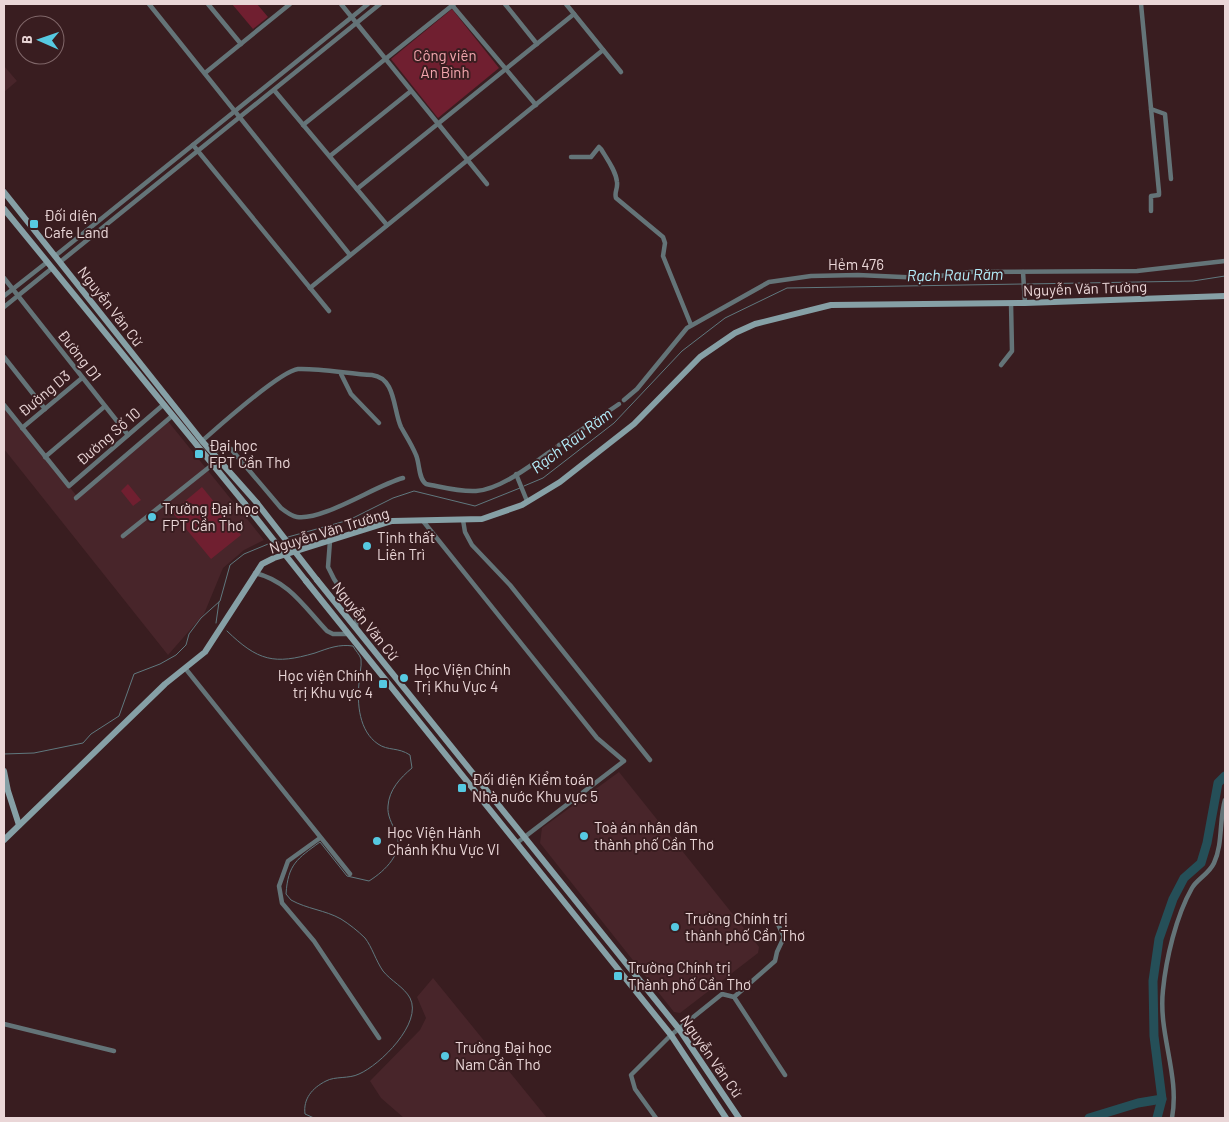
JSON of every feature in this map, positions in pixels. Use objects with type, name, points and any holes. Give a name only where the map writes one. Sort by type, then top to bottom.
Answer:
[{"type":"main road","name":"Nguyễn Văn Cừ","points":[[4,192],[202,441],[257,503],[356,630],[413,698],[679,1029],[739,1118]]},
{"type":"main road","name":"Nguyễn Văn Cừ","points":[[4,209],[48,266],[245,504],[348,634],[518,842],[671,1035],[726,1118]]},
{"type":"main road","points":[[48,266],[57,259]]},
{"type":"main road","name":"Nguyễn Văn Trường","points":[[4,840],[165,684],[205,652],[262,564],[274,558],[392,521],[482,519],[560,482],[634,424],[700,357],[735,333],[754,324],[830,305],[1011,303],[1025,301],[1225,296]]},
{"type":"main road","points":[[163,405],[169,400]]},
{"type":"main road","points":[[405,704],[413,698]]},
{"type":"main road","points":[[4,771],[19,825]]},
{"type":"main road","points":[[481,796],[487,791]]},
{"type":"main road","points":[[582,924],[590,918]]},
{"type":"street","points":[[149,4],[350,255]]},
{"type":"street","points":[[208,4],[241,44]]},
{"type":"street","points":[[205,73],[288,4]]},
{"type":"street","points":[[341,4],[487,184]]},
{"type":"street","points":[[57,259],[235,110],[368,4]]},
{"type":"street","points":[[57,259],[198,151],[380,4]]},
{"type":"street","points":[[303,124],[452,4],[536,105]]},
{"type":"street","points":[[505,4],[537,44]]},
{"type":"street","points":[[566,4],[621,72]]},
{"type":"street","points":[[1141,4],[1159,194],[1151,196],[1151,211]]},
{"type":"street","points":[[358,189],[574,14]]},
{"type":"street","points":[[310,288],[603,50]]},
{"type":"street","points":[[274,90],[387,225]]},
{"type":"street","points":[[330,156],[411,91]]},
{"type":"street","points":[[1152,110],[1165,114],[1171,179]]},
{"type":"street","points":[[193,145],[328,310]]},
{"type":"street","points":[[571,157],[591,157],[599,147],[601,149],[615,174],[617,182],[614,194],[616,198],[663,237],[666,264],[691,325]]},
{"type":"street","name":"Hẻm 476","points":[[624,400],[637,389],[682,333],[691,325],[769,282],[784,279],[858,275],[924,278],[970,272],[1023,273],[1137,270],[1225,261]]},
{"type":"street","points":[[4,296],[48,266]]},
{"type":"street","points":[[4,307],[48,266]]},
{"type":"street","points":[[1023,273],[1025,301]]},
{"type":"street","name":"Đường D1","points":[[4,278],[128,435]]},
{"type":"street","points":[[1001,365],[1012,351],[1011,303]]},
{"type":"street","points":[[4,357],[45,408]]},
{"type":"street","points":[[202,441],[234,412],[289,372],[300,369],[377,376],[383,379],[390,390],[400,426],[417,455],[423,482],[452,489],[478,491],[517,476],[551,451]]},
{"type":"street","points":[[340,374],[351,394],[379,423]]},
{"type":"street","name":"Đường D3","points":[[22,428],[82,378]]},
{"type":"street","points":[[559,445],[619,404]]},
{"type":"street","points":[[4,405],[45,457],[104,407]]},
{"type":"street","name":"Đường Số 10","points":[[45,457],[69,486],[163,405]]},
{"type":"street","points":[[76,498],[172,416]]},
{"type":"street","points":[[212,453],[221,448],[230,449],[281,508],[289,514],[298,517],[314,515],[336,507],[389,482],[403,478]]},
{"type":"street","points":[[123,536],[212,465]]},
{"type":"street","points":[[517,476],[526,498]]},
{"type":"street","points":[[463,520],[465,532],[472,546],[510,585],[650,760]]},
{"type":"street","points":[[424,521],[597,738],[624,762],[518,842]]},
{"type":"street","points":[[330,541],[328,567],[357,614],[356,630]]},
{"type":"street","points":[[255,573],[274,578],[287,587],[327,631],[348,634]]},
{"type":"street","points":[[185,668],[350,874]]},
{"type":"street","points":[[1172,1118],[1172,1072],[1164,1040],[1162,1013],[1165,972],[1190,891],[1210,870],[1217,855],[1225,800]]},
{"type":"street","points":[[320,838],[288,861],[279,886],[282,903],[314,941],[380,1038]]},
{"type":"street","points":[[734,997],[775,961],[784,937],[776,920]]},
{"type":"street","points":[[656,1118],[630,1078],[637,1068],[655,1053],[671,1035],[718,996],[729,994],[734,997],[785,1075]]},
{"type":"street","points":[[4,1024],[114,1050]]},
{"type":"shaded area","points":[[4,66],[17,81],[4,92]]},
{"type":"shaded area","name":"Trường Đại học FPT Cần Thơ","points":[[4,406],[76,495],[167,420],[264,540],[244,550],[223,568],[204,614],[168,655],[4,449]]},
{"type":"shaded area","name":"Trường Chính trị thành phố Cần Thơ","points":[[619,772],[759,947],[758,953],[680,1013],[674,1012],[540,843],[542,828]]},
{"type":"shaded area","name":"Trường Đại học Nam Cần Thơ","points":[[433,978],[547,1118],[404,1118],[381,1098],[370,1081],[420,1030],[426,1018],[417,997]]},
{"type":"green space","points":[[232,4],[257,4],[268,17],[253,29]]},
{"type":"green space","name":"Công viên An Bình","points":[[452,9],[499,68],[438,118],[391,59]]},
{"type":"green space","points":[[128,484],[141,500],[133,506],[121,491]]},
{"type":"green space","points":[[202,487],[241,535],[211,559],[172,512]]},
{"type":"waterway","name":"Rạch Rau Răm","points":[[1027,284],[1193,281],[1225,276]]},
{"type":"waterway","name":"Rạch Rau Răm","points":[[524,486],[543,478],[614,423],[682,351],[725,318],[787,288],[1023,284]]},
{"type":"waterway","name":"Rạch Rau Răm","points":[[288,537],[349,520],[393,498],[414,491],[475,506],[520,488]]},
{"type":"waterway","name":"Rạch Rau Răm","points":[[4,754],[34,753],[83,743],[91,734],[119,716],[134,674],[160,664],[176,655],[186,645],[189,634],[201,618],[220,601],[230,565],[244,554],[273,542]]},
{"type":"waterway","points":[[216,623],[219,602]]},
{"type":"waterway","points":[[227,631],[248,649],[267,658],[288,659],[329,648],[353,646],[361,659],[358,691],[363,725],[372,739],[378,744],[410,755],[412,768],[403,776],[390,795],[389,816],[396,832],[398,847],[396,854],[387,866],[369,881],[347,876],[320,842],[295,863],[289,876],[286,894],[291,900],[303,906],[335,916],[365,938],[383,971],[410,998],[412,1008],[405,1031],[388,1053],[378,1062],[359,1074],[330,1079],[310,1094],[305,1104],[305,1114],[314,1118]]},
{"type":"waterway","points":[[1157,1118],[1162,1099],[1154,1036],[1153,981],[1159,939],[1173,899],[1184,878],[1201,863],[1207,843],[1218,783],[1225,776]]},
{"type":"waterway","points":[[1089,1118],[1138,1103],[1162,1099]]},
{"type":"tunnel","points":[[551,451],[559,445]]},
{"type":"place","name":"Đối diện Cafe Land","points":[[34,224]]},
{"type":"place","name":"Đại học FPT Cần Thơ","points":[[199,454]]},
{"type":"place","name":"Trường Đại học FPT Cần Thơ","points":[[152,517]]},
{"type":"place","name":"Tịnh thất Liên Trì","points":[[367,546]]},
{"type":"place","name":"Học Viện Chính Trị Khu Vực 4","points":[[404,678]]},
{"type":"place","name":"Học viện Chính trị Khu vực 4","points":[[383,684]]},
{"type":"place","name":"Đối diện Kiểm toán Nhà nước Khu vực 5","points":[[462,788]]},
{"type":"place","name":"Toà án nhân dân thành phố Cần Thơ","points":[[584,836]]},
{"type":"place","name":"Học Viện Hành Chánh Khu Vực VI","points":[[377,841]]},
{"type":"place","name":"Trường Chính trị thành phố Cần Thơ","points":[[675,927]]},
{"type":"place","name":"Trường Chính trị Thành phố Cần Thơ","points":[[618,976]]},
{"type":"place","name":"Trường Đại học Nam Cần Thơ","points":[[445,1056]]}]
